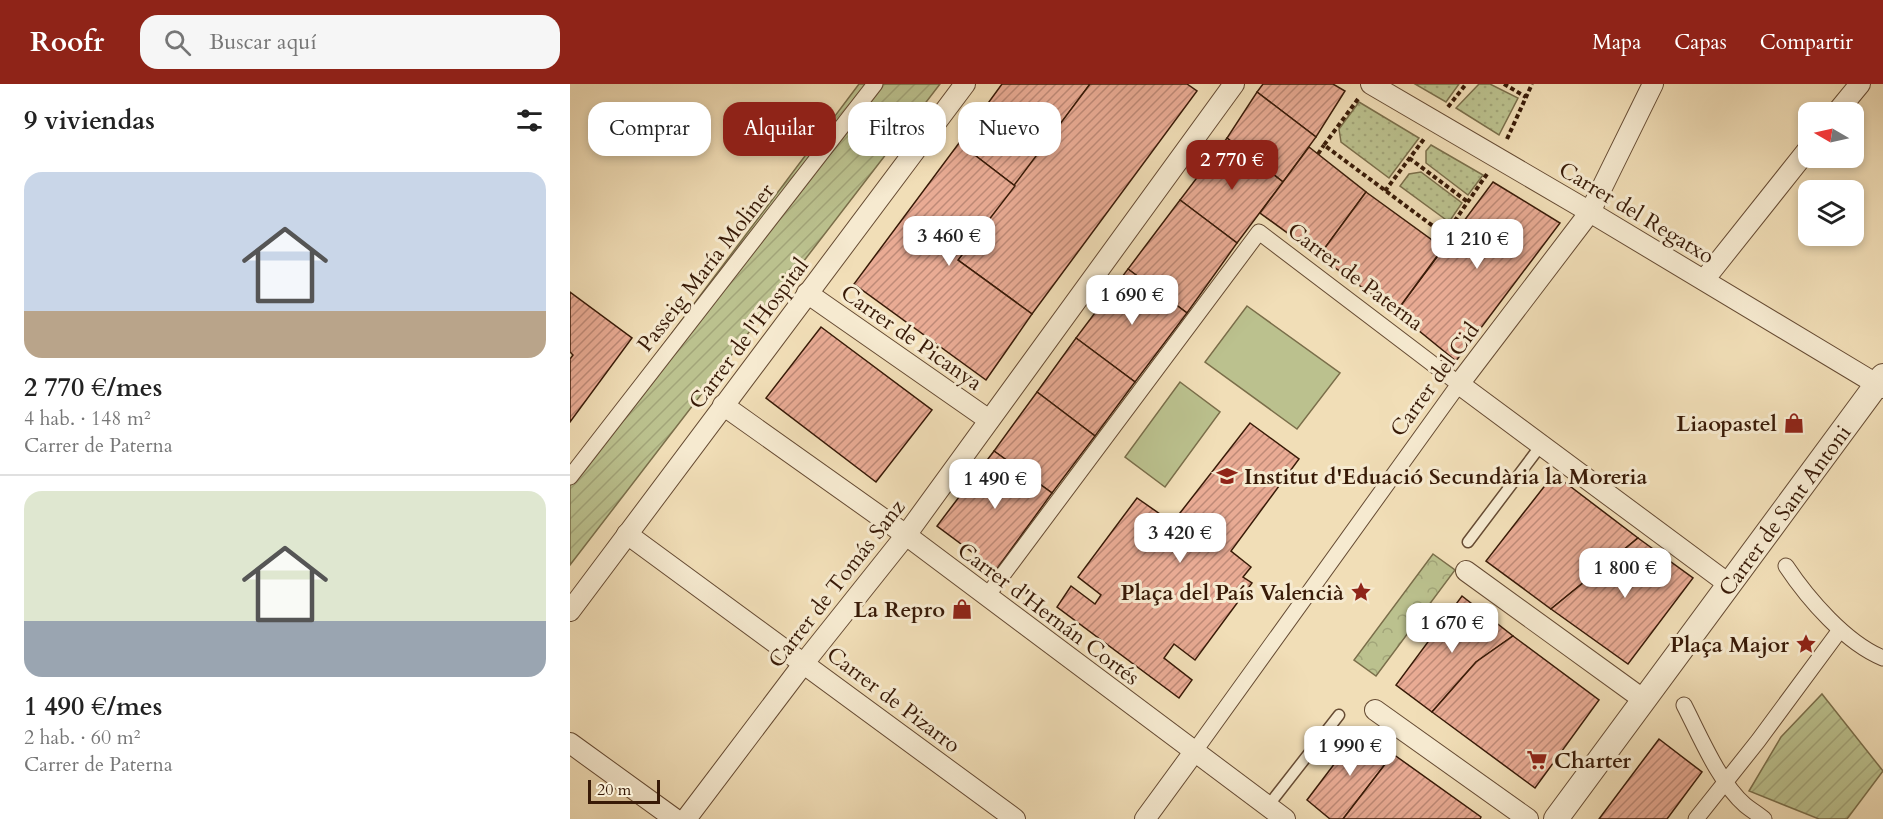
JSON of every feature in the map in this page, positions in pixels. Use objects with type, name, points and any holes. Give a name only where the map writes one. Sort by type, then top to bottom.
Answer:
[{"type":"street","name":"Passeig María Moliner","points":[[570,477],[875,84]]},
{"type":"street","name":"Carrer de l'Hospital","points":[[570,611],[965,84]]},
{"type":"street","name":"Carrer de Tomás Sanz","points":[[686,819],[804,663],[906,535],[1234,84]]},
{"type":"street","name":"Carrer del Cid","points":[[1194,752],[1459,384],[1590,212],[1653,84]]},
{"type":"street","points":[[1845,102],[1860,84]]},
{"type":"street","name":"Carrer del Regatxo","points":[[1367,88],[1498,159],[1881,383]]},
{"type":"street","points":[[1704,280],[1798,162]]},
{"type":"street","name":"Carrer de Paterna","points":[[987,596],[1259,232],[1730,585]]},
{"type":"street","name":"Carrer de Picanya","points":[[807,293],[989,420]]},
{"type":"street","name":"Carrer de Sant Antoni","points":[[1556,819],[1881,383]]},
{"type":"street","name":"Carrer d'Hernán Cortés","points":[[723,405],[906,535],[1286,819]]},
{"type":"street","name":"Carrer de Pizarro","points":[[627,534],[1015,819]]},
{"type":"street","points":[[1786,566],[1796,581],[1840,630],[1883,658]]},
{"type":"street","points":[[1467,571],[1644,700]]},
{"type":"street","points":[[1696,819],[1758,741],[1840,630]]},
{"type":"street","points":[[1684,705],[1706,749],[1725,780],[1743,804],[1764,819]]},
{"type":"street","points":[[1375,710],[1528,819]]},
{"type":"street","points":[[570,743],[675,819]]},
{"type":"street","points":[[1145,819],[1194,752]]},
{"type":"lane","points":[[1468,542],[1542,444]]},
{"type":"lane","points":[[1268,806],[1339,715]]},
{"type":"path","points":[[1504,84],[1526,97]]},
{"type":"path","points":[[1324,145],[1445,236],[1498,159],[1532,84]]},
{"type":"path","points":[[1318,153],[1367,88]]},
{"type":"path","points":[[1410,158],[1468,202]]},
{"type":"green space","points":[[859,84],[940,84],[926,102],[848,102],[848,156],[885,156],[570,565],[570,469],[805,156],[836,156],[836,115]]},
{"type":"green space","points":[[1415,84],[1459,84],[1446,102]]},
{"type":"green space","points":[[1479,84],[1490,84],[1518,98],[1499,135],[1456,108]]},
{"type":"green space","points":[[1359,102],[1419,138],[1389,178],[1341,142],[1339,129]]},
{"type":"green space","points":[[1431,145],[1483,175],[1468,195],[1426,163],[1426,151]]},
{"type":"green space","points":[[1421,172],[1462,203],[1449,222],[1400,186],[1409,174]]},
{"type":"green space","points":[[1247,306],[1340,373],[1297,429],[1205,362]]},
{"type":"green space","points":[[1180,382],[1220,412],[1165,487],[1125,457]]},
{"type":"green space","points":[[1433,554],[1455,570],[1376,676],[1354,660]]},
{"type":"green space","points":[[1822,694],[1883,771],[1847,819],[1819,819],[1749,791],[1781,737]]},
{"type":"building","points":[[1002,84],[1090,84],[1061,123],[1061,102],[989,102]]},
{"type":"building","points":[[1090,84],[1187,84],[1197,91],[1032,314],[958,260],[1036,156],[1061,156],[1061,123]]},
{"type":"building","points":[[1263,84],[1333,84],[1345,91],[1316,137],[1257,92]]},
{"type":"building","points":[[1257,92],[1316,137],[1283,182],[1227,138]]},
{"type":"building","points":[[1227,138],[1283,182],[1237,243],[1180,200]]},
{"type":"building","points":[[958,144],[958,156],[976,156],[1015,186],[958,260],[1032,314],[986,380],[854,284]]},
{"type":"building","points":[[1309,147],[1366,192],[1319,256],[1260,213]]},
{"type":"building","points":[[976,156],[1037,156],[1015,186]]},
{"type":"building","points":[[1493,182],[1560,223],[1456,361],[1396,312]]},
{"type":"building","points":[[1366,192],[1443,248],[1396,312],[1319,256]]},
{"type":"building","points":[[1180,200],[1237,243],[1187,313],[1128,269]]},
{"type":"building","points":[[1128,269],[1187,313],[1135,382],[1076,338]]},
{"type":"building","points":[[570,292],[632,338],[570,422],[570,359],[573,355],[570,352]]},
{"type":"building","points":[[821,327],[932,410],[876,482],[766,398]]},
{"type":"building","points":[[1076,338],[1135,382],[1095,436],[1037,392]]},
{"type":"building","points":[[1037,392],[1095,436],[1052,493],[994,451]]},
{"type":"building","points":[[1250,423],[1299,459],[1231,551],[1251,567],[1243,577],[1252,583],[1195,660],[1174,644],[1164,658],[1192,680],[1179,698],[1057,607],[1071,586],[1095,604],[1101,595],[1078,577],[1137,498],[1183,530],[1190,521],[1180,513]]},
{"type":"building","points":[[994,451],[1052,493],[996,570],[937,526]]},
{"type":"building","points":[[1554,474],[1638,538],[1551,609],[1486,561]]},
{"type":"building","points":[[1638,538],[1693,578],[1628,664],[1551,609]]},
{"type":"building","points":[[1462,596],[1513,636],[1476,662],[1432,712],[1396,685]]},
{"type":"building","points":[[1513,636],[1599,700],[1535,788],[1432,712],[1476,662]]},
{"type":"building","points":[[1360,730],[1393,754],[1343,819],[1330,819],[1307,800]]},
{"type":"building","points":[[1659,739],[1702,772],[1667,819],[1599,819]]},
{"type":"building","points":[[1393,754],[1481,817],[1480,819],[1343,819]]},
{"type":"place","name":"Liaopastel","points":[[1794,423]]},
{"type":"place","name":"Institut d'Eduació Secundària la Moreria","points":[[1227,476]]},
{"type":"place","name":"Plaça del País Valencià","points":[[1361,592]]},
{"type":"place","name":"La Repro","points":[[962,609]]},
{"type":"place","name":"Plaça Major","points":[[1806,644]]},
{"type":"place","name":"Charter","points":[[1537,760]]}]
